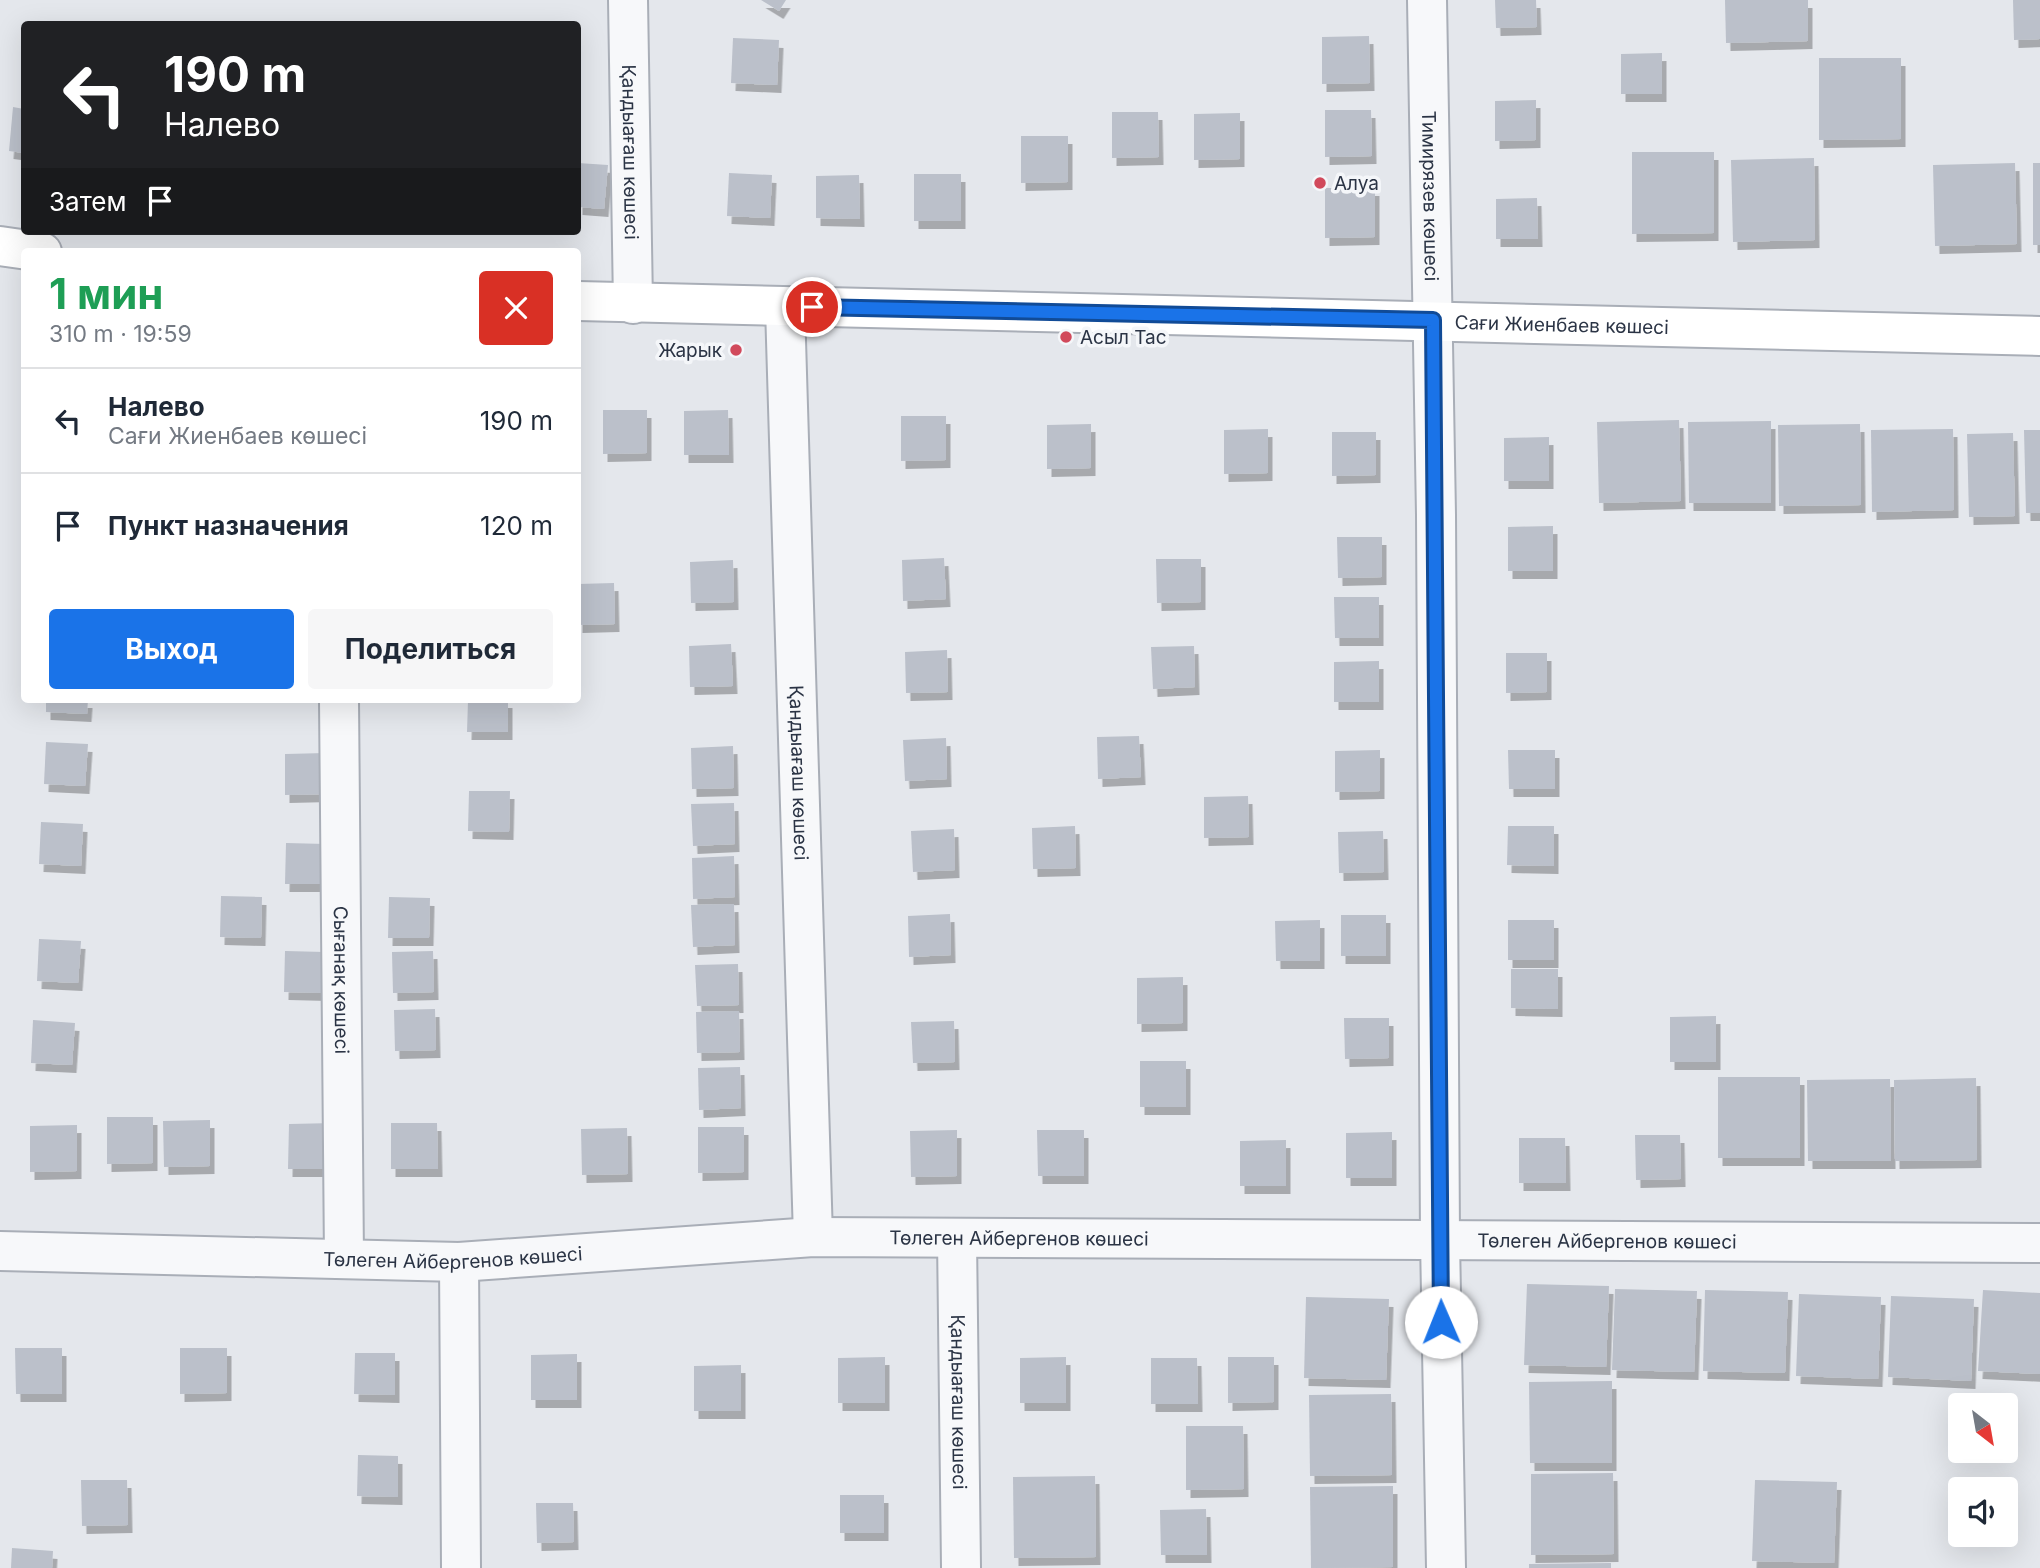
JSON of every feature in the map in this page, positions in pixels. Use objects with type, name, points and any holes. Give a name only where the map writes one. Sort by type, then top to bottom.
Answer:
[{"type":"main road","points":[[0,246],[21,249]]},
{"type":"main road","name":"Сағи Жиенбаев көшесі","points":[[581,301],[2040,336]]},
{"type":"street","name":"Қандыағаш көшесі","points":[[628,0],[633,304]]},
{"type":"street","name":"Тимирязев көшесі","points":[[1427,0],[1433,320],[1440,1240],[1446,1568]]},
{"type":"street","points":[[0,246],[0,252]]},
{"type":"street","name":"Қандыағаш көшесі","points":[[785,307],[813,1237]]},
{"type":"street","name":"Сығанақ көшесі","points":[[339,703],[344,1259]]},
{"type":"street","name":"Төлеген Айбергенов көшесі","points":[[0,1251],[459,1262],[813,1237],[2040,1243]]},
{"type":"street","name":"Қандыағаш көшесі","points":[[957,1238],[961,1568]]},
{"type":"street","points":[[459,1262],[461,1568]]},
{"type":"building","points":[[761,0],[786,0],[779,11]]},
{"type":"building","points":[[1495,0],[1536,0],[1537,27],[1496,28]]},
{"type":"building","points":[[1725,0],[1808,0],[1808,41],[1726,43]]},
{"type":"building","points":[[2013,0],[2040,0],[2040,39],[2014,40]]},
{"type":"building","points":[[1369,36],[1370,83],[1322,84],[1322,37]]},
{"type":"building","points":[[733,38],[779,40],[777,85],[731,83]]},
{"type":"building","points":[[1662,53],[1662,94],[1621,94],[1621,54]]},
{"type":"building","points":[[1819,58],[1901,58],[1901,139],[1819,140]]},
{"type":"building","points":[[1536,100],[1536,140],[1495,141],[1495,101]]},
{"type":"building","points":[[13,107],[21,108],[21,153],[9,151]]},
{"type":"building","points":[[1325,110],[1371,110],[1372,156],[1325,157]]},
{"type":"building","points":[[1112,112],[1158,112],[1159,157],[1112,158]]},
{"type":"building","points":[[1240,113],[1240,159],[1194,160],[1194,114]]},
{"type":"building","points":[[1021,136],[1068,136],[1068,182],[1021,183]]},
{"type":"building","points":[[1632,152],[1714,152],[1714,233],[1632,234]]},
{"type":"building","points":[[1814,158],[1815,240],[1733,242],[1731,160]]},
{"type":"building","points":[[581,163],[608,165],[604,209],[581,207]]},
{"type":"building","points":[[2015,163],[2017,244],[1935,246],[1933,165]]},
{"type":"building","points":[[2033,163],[2040,163],[2040,245],[2033,245]]},
{"type":"building","points":[[729,173],[772,175],[770,218],[727,216]]},
{"type":"building","points":[[914,174],[961,174],[961,221],[914,221]]},
{"type":"building","points":[[859,175],[860,219],[816,218],[816,176]]},
{"type":"building","points":[[1325,188],[1375,188],[1375,237],[1325,238]]},
{"type":"building","points":[[1537,198],[1538,239],[1496,239],[1496,199]]},
{"type":"building","points":[[603,410],[647,410],[647,453],[603,454]]},
{"type":"building","points":[[728,410],[729,455],[684,455],[684,411]]},
{"type":"building","points":[[901,416],[946,416],[946,460],[901,461]]},
{"type":"building","points":[[1679,420],[1681,501],[1599,503],[1597,422]]},
{"type":"building","points":[[1771,421],[1771,503],[1689,503],[1688,422]]},
{"type":"building","points":[[1091,424],[1091,468],[1047,469],[1047,425]]},
{"type":"building","points":[[1860,424],[1861,505],[1779,506],[1778,425]]},
{"type":"building","points":[[1268,429],[1268,473],[1224,474],[1224,430]]},
{"type":"building","points":[[1953,429],[1954,510],[1872,512],[1871,430]]},
{"type":"building","points":[[2024,430],[2040,430],[2040,513],[2026,513]]},
{"type":"building","points":[[1332,432],[1376,432],[1376,475],[1332,476]]},
{"type":"building","points":[[2013,433],[2015,516],[1969,517],[1967,434]]},
{"type":"building","points":[[1549,437],[1549,481],[1504,481],[1504,438]]},
{"type":"building","points":[[1553,526],[1553,571],[1508,571],[1508,527]]},
{"type":"building","points":[[1337,537],[1382,537],[1382,577],[1338,578]]},
{"type":"building","points":[[944,558],[946,599],[903,601],[902,560]]},
{"type":"building","points":[[1156,559],[1201,559],[1201,602],[1157,603]]},
{"type":"building","points":[[733,560],[734,602],[691,603],[690,562]]},
{"type":"building","points":[[614,583],[615,624],[581,625],[581,584]]},
{"type":"building","points":[[1334,597],[1379,597],[1379,638],[1335,638]]},
{"type":"building","points":[[731,644],[733,686],[690,687],[689,646]]},
{"type":"building","points":[[1194,646],[1195,687],[1153,689],[1151,647]]},
{"type":"building","points":[[947,650],[948,692],[906,693],[905,652]]},
{"type":"building","points":[[1506,653],[1547,653],[1547,692],[1506,693]]},
{"type":"building","points":[[1379,661],[1379,702],[1334,702],[1334,662]]},
{"type":"building","points":[[46,703],[88,703],[87,714],[46,712]]},
{"type":"building","points":[[468,703],[508,703],[508,732],[467,732]]},
{"type":"building","points":[[1139,736],[1141,777],[1098,779],[1097,737]]},
{"type":"building","points":[[946,738],[947,779],[905,781],[903,740]]},
{"type":"building","points":[[46,742],[88,744],[85,786],[44,784]]},
{"type":"building","points":[[733,746],[734,788],[692,789],[691,748]]},
{"type":"building","points":[[1380,750],[1380,791],[1335,792],[1335,751]]},
{"type":"building","points":[[1508,750],[1555,750],[1555,789],[1509,789]]},
{"type":"building","points":[[326,753],[326,794],[285,795],[285,754]]},
{"type":"building","points":[[469,791],[510,791],[509,832],[468,831]]},
{"type":"building","points":[[1248,796],[1249,837],[1204,838],[1204,797]]},
{"type":"building","points":[[734,803],[735,844],[693,846],[691,804]]},
{"type":"building","points":[[41,822],[83,824],[81,866],[39,864]]},
{"type":"building","points":[[1075,826],[1076,868],[1033,869],[1032,828]]},
{"type":"building","points":[[1508,826],[1554,826],[1554,866],[1507,865]]},
{"type":"building","points":[[954,829],[955,870],[913,872],[911,831]]},
{"type":"building","points":[[1383,831],[1384,872],[1339,873],[1338,832]]},
{"type":"building","points":[[286,843],[326,844],[326,884],[285,884]]},
{"type":"building","points":[[734,856],[735,897],[693,899],[692,858]]},
{"type":"building","points":[[221,896],[262,897],[261,938],[220,937]]},
{"type":"building","points":[[389,897],[430,898],[429,938],[388,938]]},
{"type":"building","points":[[734,904],[735,945],[693,947],[691,905]]},
{"type":"building","points":[[950,914],[951,955],[909,957],[908,916]]},
{"type":"building","points":[[1341,915],[1386,915],[1386,956],[1341,956]]},
{"type":"building","points":[[1320,920],[1320,961],[1276,961],[1275,921]]},
{"type":"building","points":[[1508,920],[1554,920],[1554,960],[1508,960]]},
{"type":"building","points":[[39,939],[81,941],[78,983],[37,981]]},
{"type":"building","points":[[285,951],[325,952],[324,993],[284,992]]},
{"type":"building","points":[[433,951],[434,992],[393,993],[392,952]]},
{"type":"building","points":[[738,964],[739,1005],[697,1006],[695,965]]},
{"type":"building","points":[[1511,969],[1558,969],[1558,1009],[1511,1008]]},
{"type":"building","points":[[1183,977],[1183,1023],[1137,1024],[1137,978]]},
{"type":"building","points":[[435,1009],[436,1050],[395,1051],[394,1010]]},
{"type":"building","points":[[739,1011],[740,1052],[697,1053],[696,1012]]},
{"type":"building","points":[[1716,1016],[1716,1062],[1670,1062],[1670,1017]]},
{"type":"building","points":[[1344,1018],[1389,1018],[1389,1058],[1345,1059]]},
{"type":"building","points":[[33,1020],[75,1023],[72,1065],[31,1063]]},
{"type":"building","points":[[954,1021],[955,1062],[913,1063],[911,1022]]},
{"type":"building","points":[[1140,1061],[1186,1061],[1186,1107],[1140,1107]]},
{"type":"building","points":[[740,1067],[741,1108],[699,1110],[698,1068]]},
{"type":"building","points":[[1718,1077],[1800,1077],[1800,1158],[1718,1158]]},
{"type":"building","points":[[1976,1078],[1977,1160],[1895,1161],[1894,1080]]},
{"type":"building","points":[[1890,1079],[1891,1161],[1808,1161],[1807,1080]]},
{"type":"building","points":[[107,1117],[153,1117],[153,1163],[107,1164]]},
{"type":"building","points":[[210,1120],[210,1166],[164,1167],[163,1121]]},
{"type":"building","points":[[335,1123],[335,1169],[288,1169],[289,1124]]},
{"type":"building","points":[[391,1123],[437,1123],[438,1169],[391,1169]]},
{"type":"building","points":[[77,1125],[77,1171],[30,1172],[30,1126]]},
{"type":"building","points":[[698,1127],[744,1127],[744,1172],[698,1173]]},
{"type":"building","points":[[627,1128],[628,1174],[582,1175],[581,1129]]},
{"type":"building","points":[[957,1130],[957,1176],[911,1177],[910,1131]]},
{"type":"building","points":[[1037,1130],[1084,1130],[1084,1176],[1038,1176]]},
{"type":"building","points":[[1392,1132],[1392,1178],[1346,1178],[1346,1133]]},
{"type":"building","points":[[1635,1135],[1680,1135],[1681,1179],[1636,1180]]},
{"type":"building","points":[[1519,1138],[1565,1138],[1566,1183],[1519,1183]]},
{"type":"building","points":[[1286,1140],[1286,1186],[1240,1186],[1240,1141]]},
{"type":"building","points":[[1527,1284],[1609,1286],[1606,1367],[1524,1365]]},
{"type":"building","points":[[1615,1289],[1697,1291],[1694,1372],[1612,1370]]},
{"type":"building","points":[[1705,1290],[1788,1292],[1785,1373],[1703,1371]]},
{"type":"building","points":[[1983,1290],[2040,1293],[2040,1374],[1978,1371]]},
{"type":"building","points":[[1799,1294],[1881,1297],[1878,1379],[1796,1376]]},
{"type":"building","points":[[1891,1296],[1974,1299],[1971,1381],[1888,1377]]},
{"type":"building","points":[[1306,1297],[1389,1299],[1386,1380],[1304,1378]]},
{"type":"building","points":[[15,1348],[62,1348],[62,1394],[16,1394]]},
{"type":"building","points":[[180,1348],[227,1348],[227,1393],[180,1394]]},
{"type":"building","points":[[355,1353],[395,1353],[395,1395],[354,1394]]},
{"type":"building","points":[[577,1354],[577,1400],[531,1400],[531,1355]]},
{"type":"building","points":[[885,1357],[885,1403],[838,1403],[838,1358]]},
{"type":"building","points":[[1066,1357],[1066,1403],[1020,1403],[1020,1358]]},
{"type":"building","points":[[1228,1357],[1274,1357],[1274,1402],[1228,1403]]},
{"type":"building","points":[[1151,1358],[1197,1358],[1198,1404],[1151,1404]]},
{"type":"building","points":[[741,1365],[741,1411],[694,1411],[694,1366]]},
{"type":"building","points":[[1612,1381],[1612,1463],[1530,1463],[1529,1382]]},
{"type":"building","points":[[1391,1394],[1392,1475],[1310,1476],[1309,1395]]},
{"type":"building","points":[[1186,1426],[1243,1426],[1244,1489],[1186,1490]]},
{"type":"building","points":[[358,1455],[398,1456],[398,1497],[357,1496]]},
{"type":"building","points":[[1613,1473],[1614,1554],[1531,1555],[1531,1474]]},
{"type":"building","points":[[1095,1476],[1096,1557],[1014,1558],[1013,1477]]},
{"type":"building","points":[[81,1480],[127,1480],[128,1525],[82,1526]]},
{"type":"building","points":[[1755,1480],[1837,1482],[1834,1563],[1752,1561]]},
{"type":"building","points":[[1393,1486],[1393,1567],[1311,1568],[1310,1487]]},
{"type":"building","points":[[840,1495],[884,1495],[884,1533],[840,1533]]},
{"type":"building","points":[[536,1503],[573,1503],[574,1542],[537,1543]]},
{"type":"building","points":[[1206,1509],[1207,1555],[1161,1555],[1160,1510]]},
{"type":"building","points":[[12,1548],[53,1551],[52,1568],[11,1568]]},
{"type":"building","points":[[1611,1563],[1611,1568],[1529,1568],[1529,1564]]},
{"type":"place","name":"Алуа","points":[[1320,183]]},
{"type":"place","name":"Асыл Тас","points":[[1066,337]]},
{"type":"place","name":"Жарык","points":[[736,350]]},
{"type":"route","points":[[812,307],[1433,320],[1441,1322]]}]
